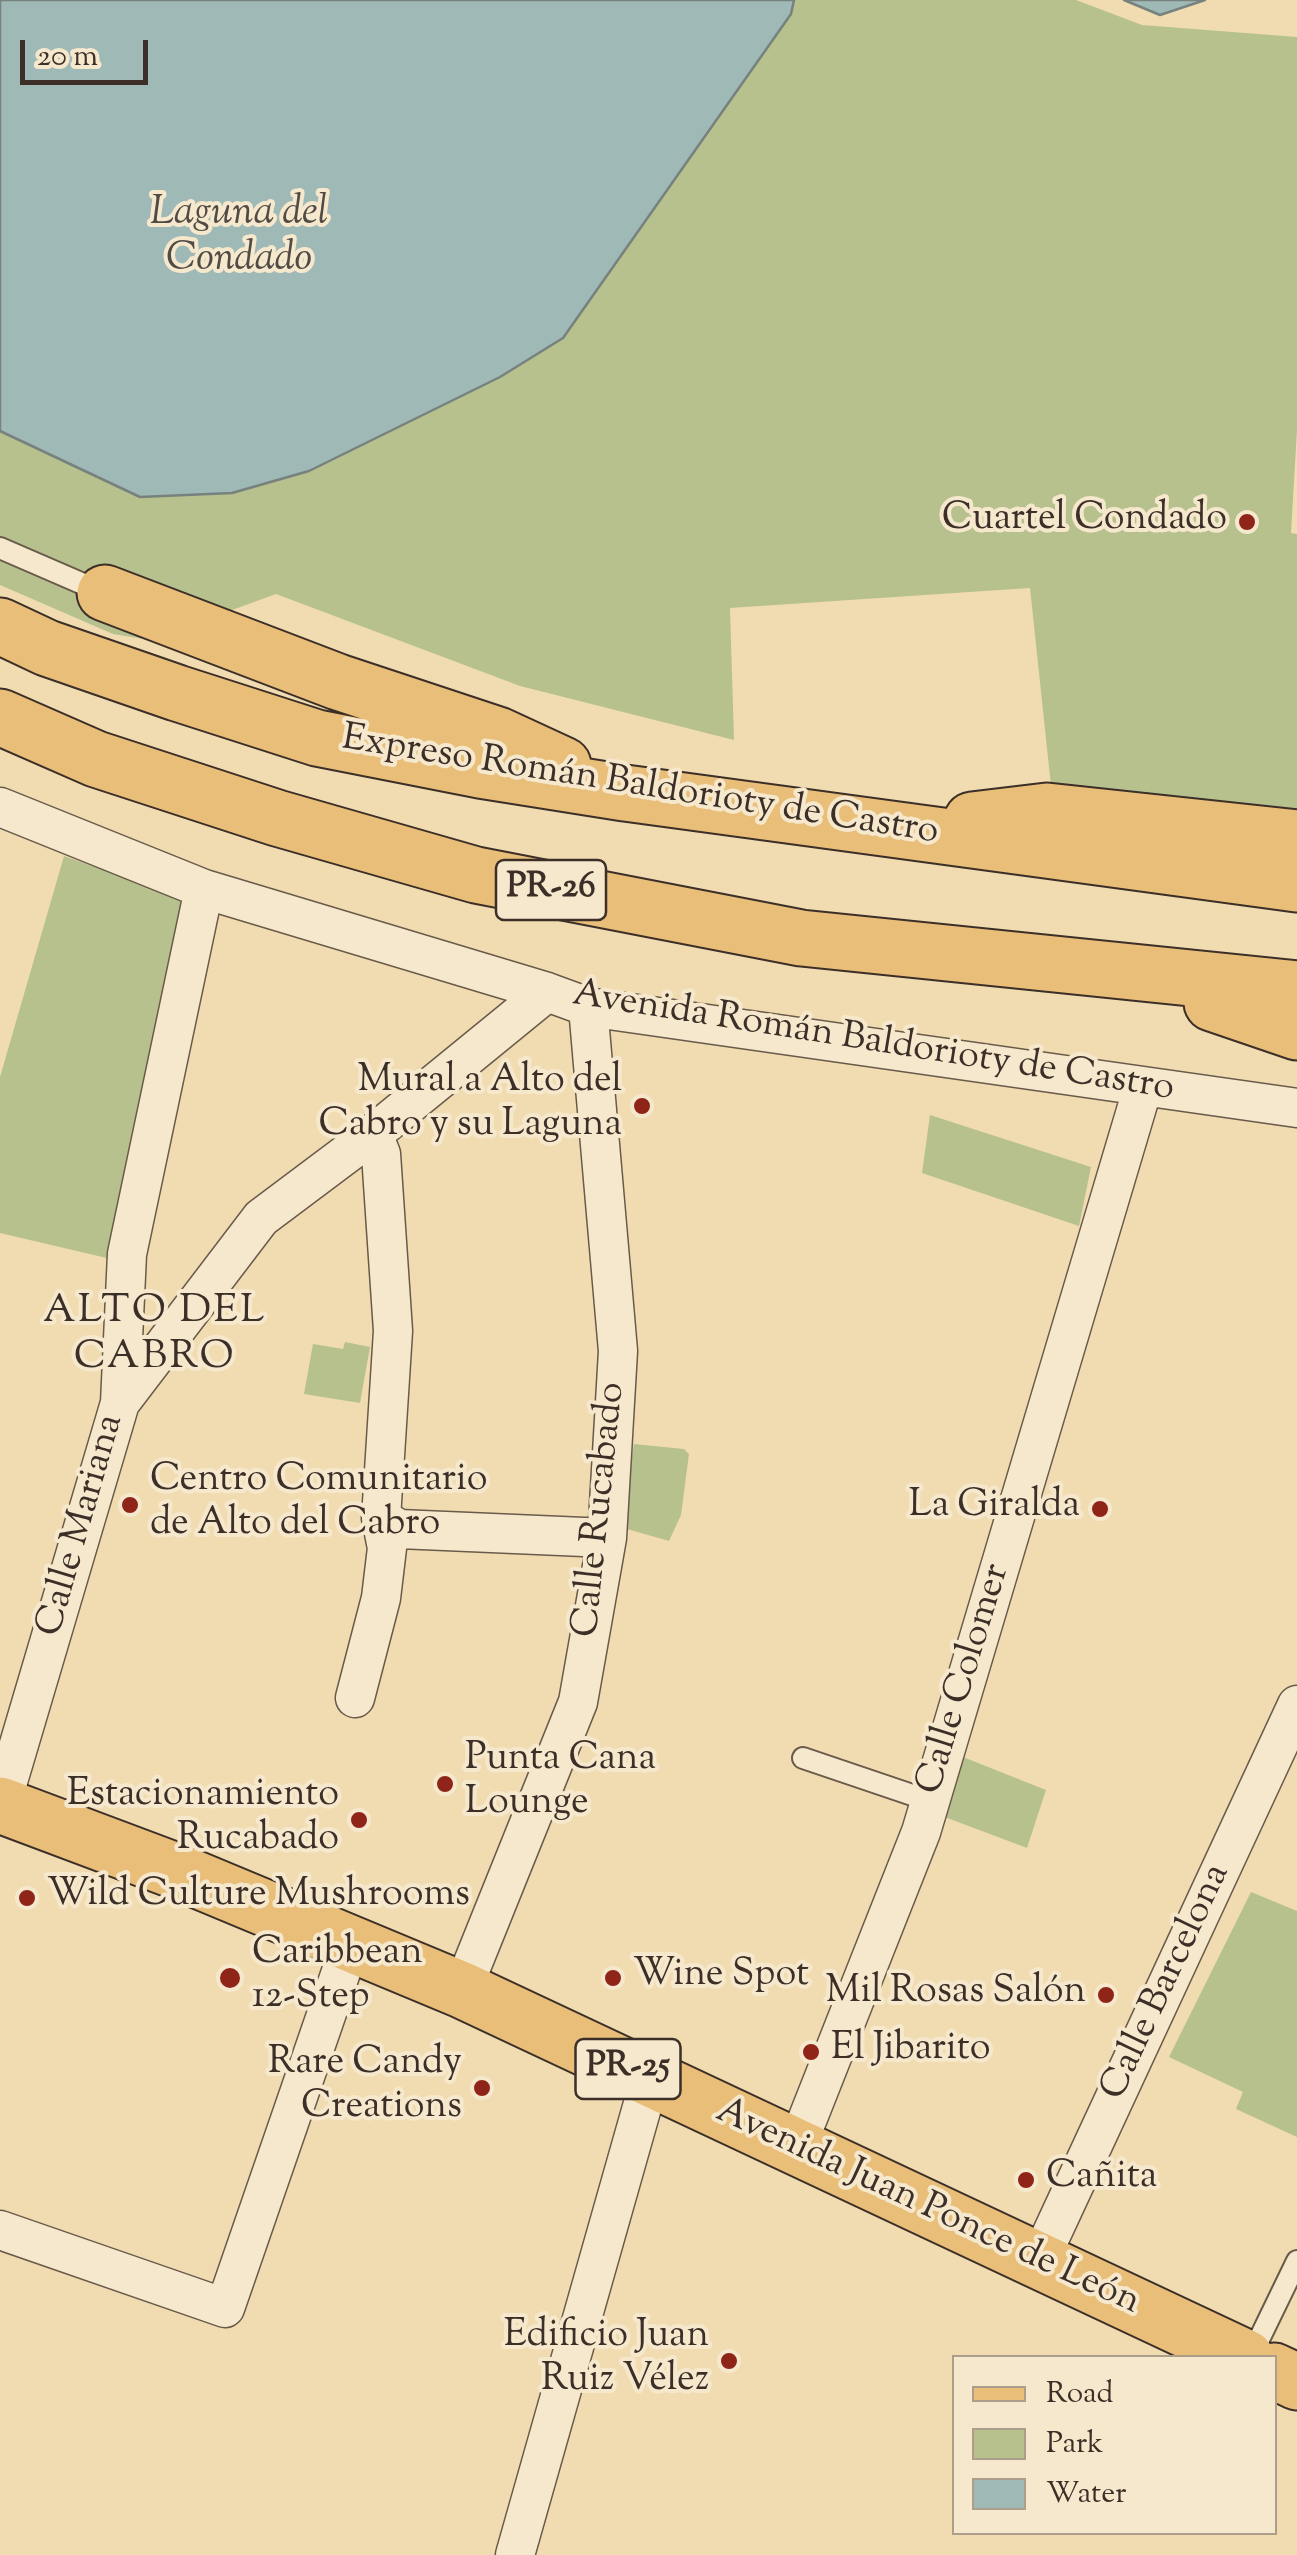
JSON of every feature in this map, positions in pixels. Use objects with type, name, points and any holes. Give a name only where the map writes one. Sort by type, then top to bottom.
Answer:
[{"type":"main road","points":[[105,593],[338,682],[498,735],[625,793]]},
{"type":"main road","name":"Expreso Román Baldorioty de Castro","points":[[0,626],[48,648],[158,687],[317,738],[625,793],[1297,884]]},
{"type":"main road","name":"PR-26","points":[[0,717],[114,765],[277,818],[476,875],[801,938],[1297,989]]},
{"type":"main road","points":[[900,830],[1047,811],[1297,838]]},
{"type":"main road","points":[[1124,973],[1297,1032]]},
{"type":"main road","name":"Avenida Juan Ponce de León","points":[[1,1805],[176,1871],[462,1990],[1242,2355]]},
{"type":"street","name":"Avenida Román Baldorioty de Castro","points":[[0,807],[204,889],[547,992],[588,1008],[1297,1108]]},
{"type":"street","name":"Calle Mariana","points":[[1,1805],[120,1403],[127,1254],[204,889]]},
{"type":"street","points":[[120,1403],[261,1218],[373,1134],[547,992]]},
{"type":"street","name":"Calle Rucabado","points":[[462,1990],[578,1702],[607,1538],[618,1351],[588,1008]]},
{"type":"street","name":"Calle Colomer","points":[[796,2148],[914,1851],[1143,1087]]},
{"type":"street","points":[[355,1698],[381,1598],[387,1548],[382,1518],[392,1331],[381,1154],[373,1134]]},
{"type":"street","points":[[382,1518],[399,1529],[607,1538]]},
{"type":"street","name":"Calle Barcelona","points":[[1040,2261],[1297,1706]]},
{"type":"street","points":[[0,2230],[224,2308],[351,1944]]},
{"type":"street","points":[[516,2555],[650,2079]]},
{"type":"lane","points":[[0,548],[105,593]]},
{"type":"lane","points":[[803,1758],[930,1801]]},
{"type":"lane","points":[[1250,2355],[1297,2261]]},
{"type":"green space","points":[[794,0],[1076,0],[1142,25],[1297,37],[1297,430],[1291,533],[1297,534],[1297,813],[1051,786],[1030,588],[730,608],[734,740],[520,686],[276,594],[150,640],[113,634],[0,585],[0,431],[140,497],[309,471],[500,377],[563,338],[791,14]]},
{"type":"green space","points":[[64,856],[185,899],[111,1259],[0,1233],[0,1077]]},
{"type":"green space","points":[[930,1115],[1091,1167],[1079,1226],[922,1173]]},
{"type":"green space","points":[[345,1342],[370,1347],[360,1403],[304,1394],[313,1344],[343,1349]]},
{"type":"green space","points":[[634,1444],[684,1449],[689,1454],[681,1515],[669,1541],[620,1527]]},
{"type":"green space","points":[[963,1757],[1046,1790],[1027,1848],[942,1816]]},
{"type":"green space","points":[[1251,1892],[1297,1911],[1297,2137],[1236,2109],[1243,2092],[1169,2057]]},
{"type":"water","name":"Laguna del Condado","points":[[0,0],[794,0],[791,14],[563,338],[500,377],[309,471],[232,493],[140,497],[0,431]]},
{"type":"water","points":[[1124,0],[1205,0],[1160,15]]},
{"type":"place","name":"Cuartel Condado","points":[[1247,522]]},
{"type":"place","name":"Mural a Alto del Cabro y su Laguna","points":[[642,1106]]},
{"type":"place","name":"Centro Comunitario de Alto del Cabro","points":[[130,1505]]},
{"type":"place","name":"La Giralda","points":[[1100,1509]]},
{"type":"place","name":"Punta Cana Lounge","points":[[445,1784]]},
{"type":"place","name":"Estacionamiento Rucabado","points":[[359,1820]]},
{"type":"place","name":"Wild Culture Mushrooms","points":[[27,1898]]},
{"type":"place","name":"Caribbean 12-Step","points":[[230,1978]]},
{"type":"place","name":"Wine Spot","points":[[613,1978]]},
{"type":"place","name":"Mil Rosas Salón","points":[[1106,1995]]},
{"type":"place","name":"El Jibarito","points":[[811,2052]]},
{"type":"place","name":"Rare Candy Creations","points":[[482,2088]]},
{"type":"place","name":"Cañita","points":[[1026,2180]]},
{"type":"place","name":"Edificio Juan Ruiz Vélez","points":[[729,2361]]},
{"type":"district","name":"ALTO DEL CABRO","points":[[155,1337]]}]
